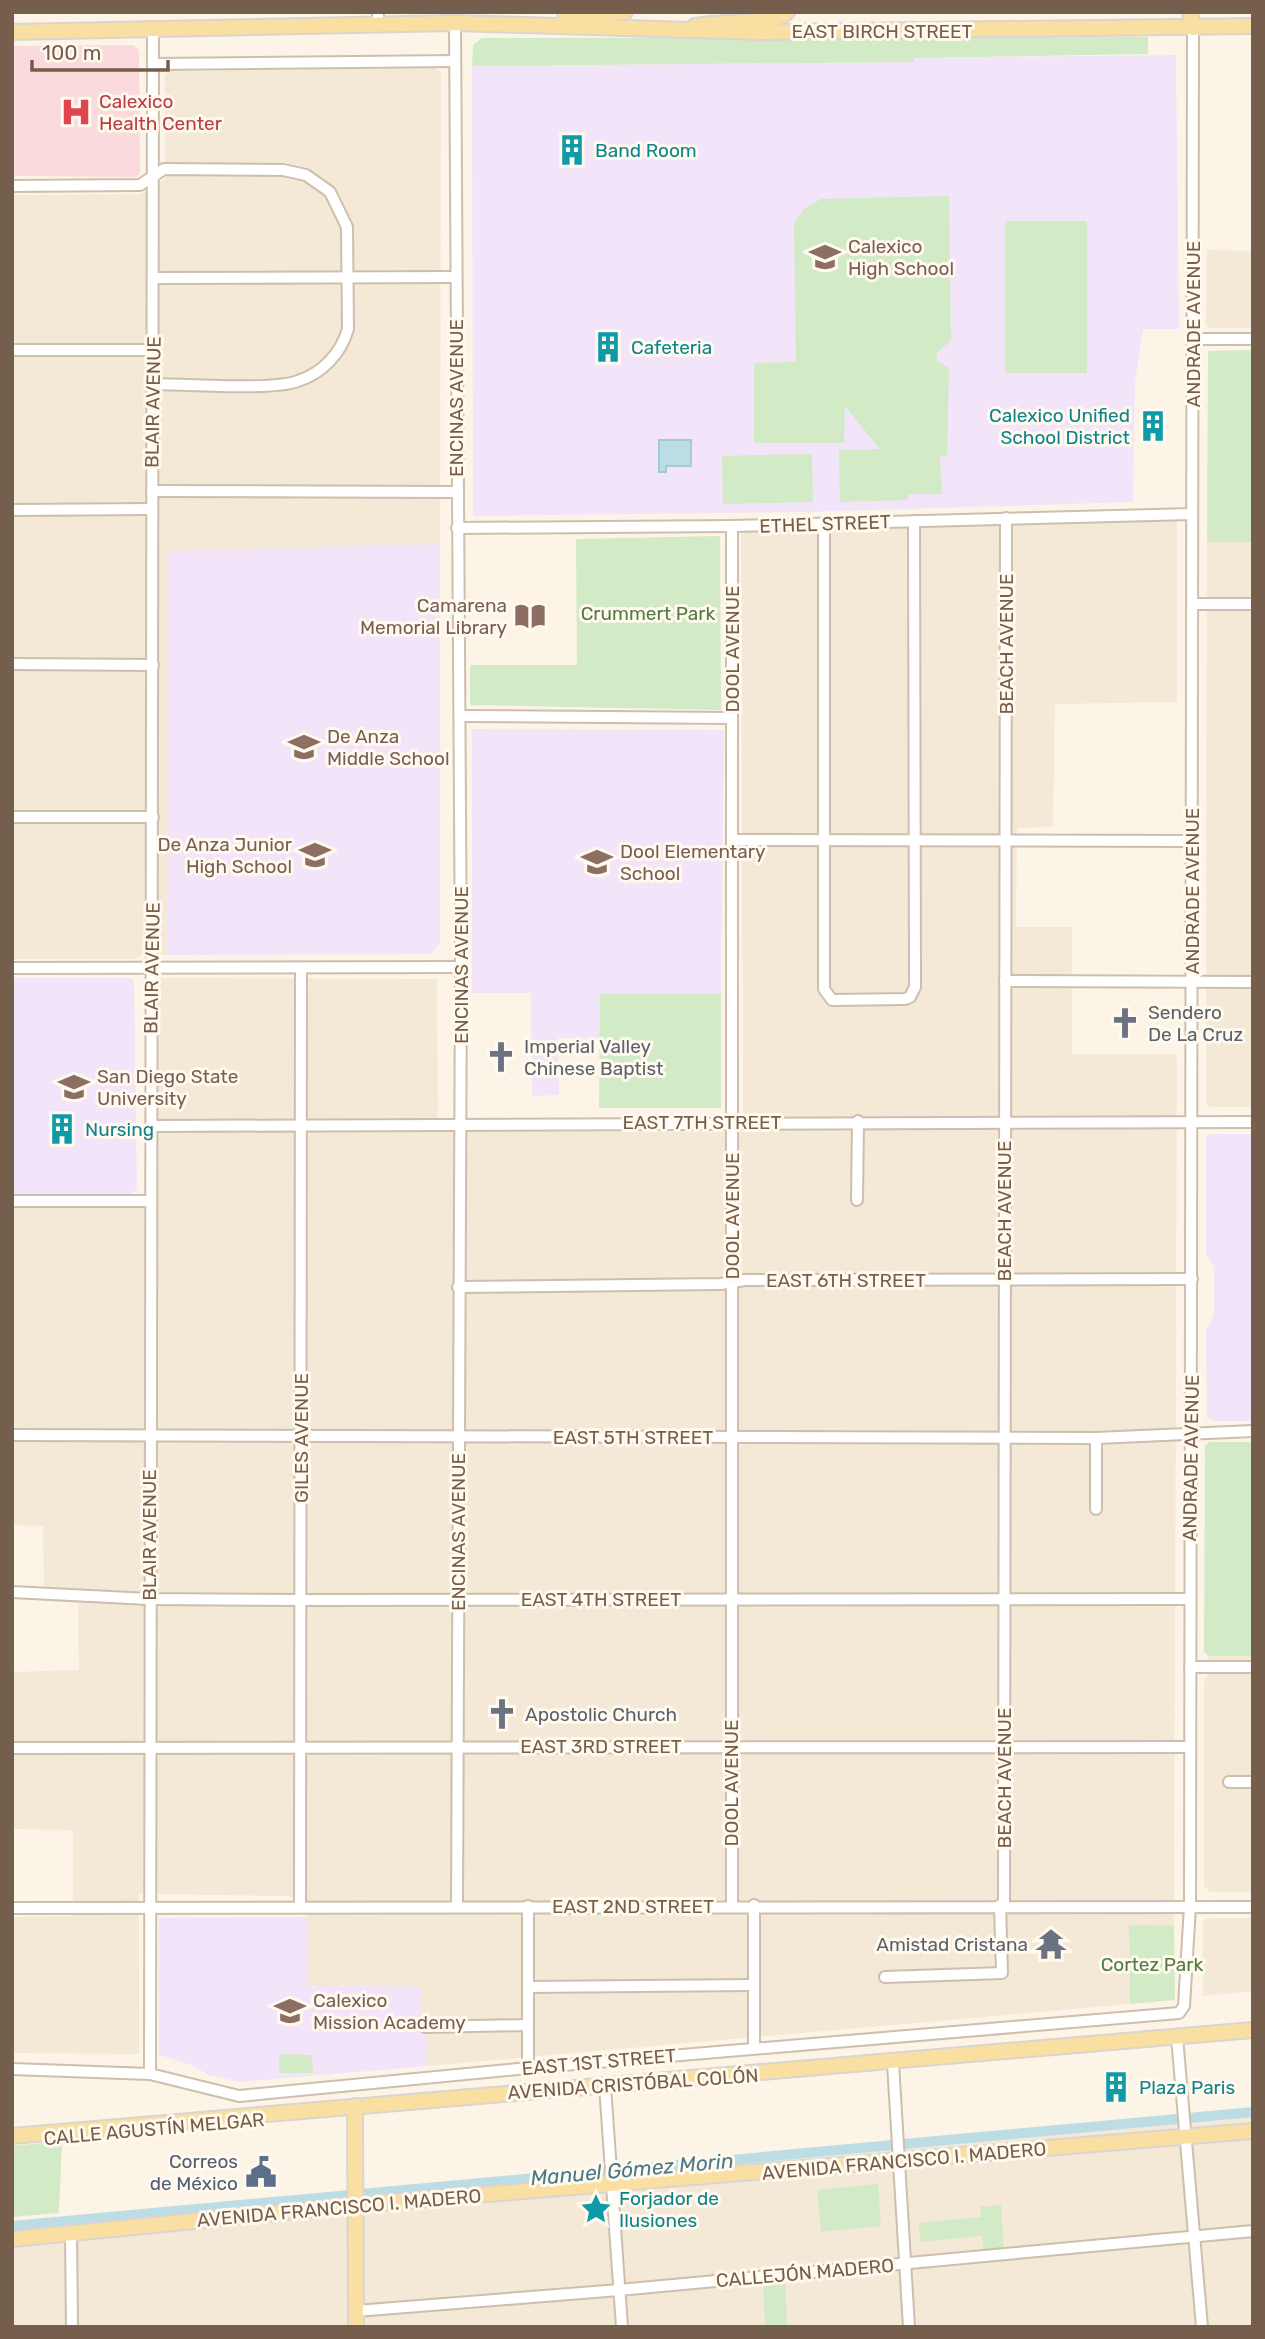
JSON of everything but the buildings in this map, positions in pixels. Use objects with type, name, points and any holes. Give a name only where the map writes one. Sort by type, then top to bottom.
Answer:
[{"type":"main road","name":"EAST BIRCH STREET","points":[[511,23],[625,12]]},
{"type":"main road","points":[[673,31],[715,21],[774,19],[785,16],[787,12]]},
{"type":"main road","points":[[1190,12],[1194,28]]},
{"type":"main road","points":[[1194,28],[1197,12]]},
{"type":"main road","name":"EAST BIRCH STREET","points":[[12,32],[153,30],[355,18],[673,31],[1253,26]]},
{"type":"main road","name":"AVENIDA CRISTÓBAL COLÓN","points":[[12,2136],[893,2063],[1253,2030]]},
{"type":"main road","points":[[355,2106],[356,2327]]},
{"type":"main road","name":"CALLE AGUSTÍN MELGAR","points":[[12,2142],[274,2119],[294,2111]]},
{"type":"main road","name":"AVENIDA FRANCISCO I. MADERO","points":[[12,2239],[356,2206],[1253,2131]]},
{"type":"street","name":"ENCINAS AVENUE","points":[[455,23],[456,492],[461,716],[457,1906]]},
{"type":"street","name":"ANDRADE AVENUE","points":[[1184,2006],[1190,1906],[1194,28]]},
{"type":"street","name":"BLAIR AVENUE","points":[[150,2074],[153,30]]},
{"type":"street","points":[[153,64],[455,61]]},
{"type":"street","points":[[12,186],[141,185],[164,169],[283,170],[320,182],[339,205],[347,227],[345,339],[327,365],[296,382],[278,384],[153,384]]},
{"type":"street","points":[[154,278],[456,277]]},
{"type":"street","points":[[1194,340],[1253,339]]},
{"type":"street","points":[[12,350],[154,350]]},
{"type":"street","points":[[152,491],[456,492]]},
{"type":"street","points":[[12,510],[152,509]]},
{"type":"street","name":"ETHEL STREET","points":[[457,528],[732,527],[1192,514]]},
{"type":"street","name":"BEACH AVENUE","points":[[885,1977],[1002,1973],[1006,518]]},
{"type":"street","points":[[824,523],[824,989],[832,1000],[905,999],[913,993],[914,521]]},
{"type":"street","name":"DOOL AVENUE","points":[[732,527],[732,1905]]},
{"type":"street","points":[[1193,604],[1253,604]]},
{"type":"street","points":[[12,664],[153,664]]},
{"type":"street","points":[[461,716],[732,718]]},
{"type":"street","points":[[12,817],[153,817]]},
{"type":"street","points":[[732,840],[1192,841]]},
{"type":"street","points":[[12,968],[461,967]]},
{"type":"street","name":"GILES AVENUE","points":[[300,1907],[301,968]]},
{"type":"street","points":[[1005,981],[1253,982]]},
{"type":"street","points":[[857,1200],[858,1121]]},
{"type":"street","name":"EAST 7TH STREET","points":[[151,1126],[858,1121],[1253,1122]]},
{"type":"street","points":[[12,1201],[151,1201]]},
{"type":"street","name":"EAST 6TH STREET","points":[[458,1287],[1192,1279]]},
{"type":"street","name":"EAST 5TH STREET","points":[[12,1435],[1096,1438],[1253,1431]]},
{"type":"street","points":[[1096,1438],[1096,1509]]},
{"type":"street","name":"EAST 4TH STREET","points":[[12,1592],[149,1598],[300,1600],[1189,1599]]},
{"type":"street","points":[[1190,1667],[1253,1667]]},
{"type":"street","name":"EAST 3RD STREET","points":[[12,1748],[1190,1747]]},
{"type":"street","points":[[1229,1782],[1253,1782]]},
{"type":"street","name":"EAST 2ND STREET","points":[[12,1908],[732,1905],[1253,1907]]},
{"type":"street","points":[[754,1905],[754,2048]]},
{"type":"street","points":[[528,1906],[528,2068]]},
{"type":"street","points":[[528,1987],[753,1985]]},
{"type":"street","name":"EAST 1ST STREET","points":[[12,2069],[150,2074],[239,2096],[754,2048],[1179,2013],[1184,2006]]},
{"type":"street","points":[[425,2027],[528,2025]]},
{"type":"street","points":[[1177,2037],[1202,2327]]},
{"type":"street","points":[[893,2063],[909,2327]]},
{"type":"street","points":[[605,2086],[622,2327]]},
{"type":"street","name":"CALLEJÓN MADERO","points":[[356,2311],[619,2290],[1253,2231]]},
{"type":"street","points":[[71,2232],[72,2327]]},
{"type":"shaded area","name":"Calexico Health Center","points":[[133,45],[139,50],[140,173],[136,177],[12,176],[12,46]]},
{"type":"shaded area","name":"Calexico High School","points":[[1176,55],[1179,329],[1143,329],[1135,383],[1133,502],[807,512],[473,516],[472,66],[913,62],[914,58]]},
{"type":"shaded area","points":[[435,68],[441,72],[440,544],[168,551],[167,955],[142,955],[136,959],[12,959],[12,195],[140,194],[165,179],[165,75],[169,71]]},
{"type":"shaded area","points":[[1207,250],[1253,251],[1253,328],[1210,328],[1206,325]]},
{"type":"shaded area","points":[[1173,520],[1177,523],[1177,702],[1055,704],[1053,827],[1017,828],[1016,927],[1072,927],[1072,1054],[1174,1054],[1177,1058],[1174,1926],[1129,1926],[1130,2004],[427,2066],[427,2034],[306,1985],[307,1917],[290,1896],[139,1894],[139,2054],[12,2053],[12,1917],[73,1916],[73,1830],[12,1829],[12,1672],[79,1670],[78,1603],[44,1601],[43,1526],[12,1525],[12,1208],[158,1206],[159,978],[437,979],[438,1132],[743,1132],[741,531]]},
{"type":"shaded area","points":[[1207,542],[1253,542],[1253,1107],[1210,1107],[1206,1103]]},
{"type":"shaded area","name":"De Anza Middle School","points":[[440,544],[440,943],[431,954],[167,955],[168,551]]},
{"type":"shaded area","name":"Dool Elementary School","points":[[472,729],[724,730],[721,994],[602,994],[602,1038],[558,1038],[559,1095],[532,1096],[531,993],[472,993]]},
{"type":"shaded area","name":"San Diego State University","points":[[12,978],[130,978],[134,981],[137,1189],[131,1194],[12,1194]]},
{"type":"shaded area","points":[[1211,1134],[1253,1134],[1253,1421],[1212,1421],[1207,1417],[1206,1331],[1214,1315],[1214,1267],[1206,1254],[1206,1137]]},
{"type":"shaded area","points":[[1208,1656],[1253,1656],[1253,1892],[1210,1892],[1204,1886],[1204,1681],[1208,1676]]},
{"type":"shaded area","name":"Calexico Mission Academy","points":[[307,1917],[307,1985],[422,1987],[422,2033],[427,2034],[427,2066],[240,2082],[208,2075],[192,2065],[159,2055],[159,1918]]},
{"type":"shaded area","points":[[1207,1918],[1253,1918],[1253,1991],[1203,1996],[1203,1922]]},
{"type":"shaded area","points":[[1253,2112],[1253,2327],[12,2327],[12,2226]]},
{"type":"green space","points":[[1148,37],[1148,54],[914,58],[914,62],[472,66],[473,45],[482,38]]},
{"type":"green space","points":[[949,196],[951,340],[937,353],[937,361],[949,368],[947,456],[940,457],[942,494],[908,494],[908,500],[840,502],[839,450],[880,449],[845,406],[844,443],[754,443],[754,363],[796,362],[794,223],[804,209],[821,199]]},
{"type":"green space","points":[[1005,221],[1087,221],[1087,373],[1005,373]]},
{"type":"green space","points":[[1253,350],[1253,542],[1207,542],[1208,351]]},
{"type":"green space","points":[[812,454],[813,502],[723,504],[722,456]]},
{"type":"green space","name":"Crummert Park","points":[[720,536],[721,710],[470,705],[470,665],[577,665],[576,539]]},
{"type":"green space","points":[[600,994],[721,994],[721,1108],[599,1108]]},
{"type":"green space","points":[[1209,1442],[1253,1442],[1253,1656],[1208,1656],[1204,1651],[1205,1446]]},
{"type":"green space","name":"Cortez Park","points":[[1129,1925],[1174,1926],[1175,2000],[1130,2004]]},
{"type":"green space","points":[[279,2054],[312,2055],[313,2073],[279,2073]]},
{"type":"green space","points":[[62,2141],[59,2213],[12,2217],[12,2146]]},
{"type":"green space","points":[[878,2184],[881,2226],[821,2232],[817,2190]]},
{"type":"green space","points":[[1001,2205],[1004,2252],[984,2254],[982,2236],[920,2242],[919,2223],[981,2217],[980,2207]]},
{"type":"green space","points":[[785,2280],[787,2327],[765,2327],[763,2282]]},
{"type":"water","points":[[659,440],[691,440],[691,466],[666,466],[666,472],[659,472]]},
{"type":"waterway","name":"Manuel Gómez Morin","points":[[12,2226],[1253,2112]]},
{"type":"place","name":"Calexico Health Center","points":[[76,112]]},
{"type":"place","name":"Band Room","points":[[572,150]]},
{"type":"place","name":"Calexico High School","points":[[825,257]]},
{"type":"place","name":"Cafeteria","points":[[608,347]]},
{"type":"place","name":"Calexico Unified School District","points":[[1153,426]]},
{"type":"place","name":"Camarena Memorial Library","points":[[530,616]]},
{"type":"place","name":"De Anza Middle School","points":[[304,747]]},
{"type":"place","name":"De Anza Junior High School","points":[[315,855]]},
{"type":"place","name":"Dool Elementary School","points":[[597,862]]},
{"type":"place","name":"Sendero De La Cruz","points":[[1125,1023]]},
{"type":"place","name":"Imperial Valley Chinese Baptist","points":[[501,1057]]},
{"type":"place","name":"San Diego State University","points":[[74,1087]]},
{"type":"place","name":"Nursing","points":[[62,1129]]},
{"type":"place","name":"Apostolic Church","points":[[502,1714]]},
{"type":"place","name":"Amistad Cristana","points":[[1051,1944]]},
{"type":"place","name":"Calexico Mission Academy","points":[[290,2011]]},
{"type":"place","name":"Plaza Paris","points":[[1116,2087]]},
{"type":"place","name":"Correos de México","points":[[261,2172]]},
{"type":"place","name":"Forjador de Ilusiones","points":[[596,2209]]}]
